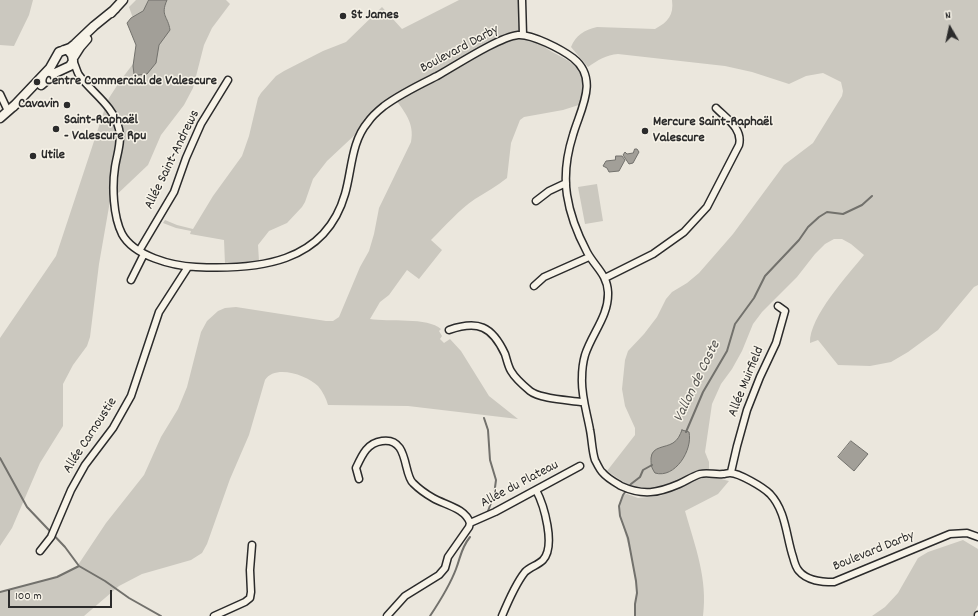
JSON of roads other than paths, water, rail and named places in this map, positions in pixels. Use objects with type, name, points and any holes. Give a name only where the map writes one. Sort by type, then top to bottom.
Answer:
[{"type":"main road","points":[[0,118],[55,73],[72,64],[73,59],[80,47],[123,0]]},
{"type":"main road","points":[[11,109],[50,68],[57,54],[75,44],[115,9]]},
{"type":"main road","points":[[64,50],[70,52],[73,59]]},
{"type":"main road","points":[[55,59],[59,67],[66,68]]},
{"type":"street","points":[[522,0],[522,35]]},
{"type":"street","name":"Boulevard Darby","points":[[73,59],[78,73],[108,106],[115,117],[120,134],[115,170],[114,194],[116,213],[123,236],[141,252],[167,263],[188,267],[214,268],[258,265],[278,261],[292,256],[315,241],[326,230],[340,208],[360,135],[368,122],[384,106],[400,95],[490,46],[512,36],[530,36],[550,45],[573,58],[584,71],[588,88],[568,155],[566,183],[567,198],[572,216],[589,257],[605,278],[607,286],[607,306],[584,359],[582,381],[584,401],[596,462],[603,474],[632,491],[647,494],[676,486],[700,474],[712,473],[721,475],[731,472],[743,477],[769,493],[783,514],[791,551],[799,571],[810,578],[822,582],[834,582],[950,534],[967,533],[978,537]]},
{"type":"street","name":"Boulevard Darby","points":[[66,68],[78,73]]},
{"type":"street","name":"Allée Saint-Andrews","points":[[131,280],[141,252],[174,192],[186,158],[201,124],[228,80]]},
{"type":"street","points":[[0,94],[11,109]]},
{"type":"street","points":[[605,278],[653,254],[684,232],[707,207],[740,145],[741,138],[737,129],[716,108]]},
{"type":"street","points":[[536,201],[549,191],[566,183]]},
{"type":"street","points":[[534,286],[544,277],[589,257]]},
{"type":"street","name":"Allée Carnoustie","points":[[40,551],[51,537],[70,490],[85,466],[113,428],[131,396],[160,312],[188,267]]},
{"type":"street","name":"Allée Muirfield","points":[[731,472],[747,410],[776,343],[785,311],[778,306]]},
{"type":"street","points":[[449,330],[468,325],[480,326],[493,334],[504,353],[512,372],[531,392],[544,396],[581,402],[584,401]]},
{"type":"street","points":[[359,479],[356,468],[365,450],[371,444],[378,441],[390,441],[396,444],[403,454],[411,481],[434,499],[465,514],[470,523],[469,527],[448,557],[445,568],[438,575],[405,596],[386,616]]},
{"type":"street","name":"Allée du Plateau","points":[[470,523],[495,512],[580,466]]},
{"type":"street","points":[[502,616],[525,572],[542,560],[547,552],[548,527],[542,500],[536,490]]},
{"type":"street","points":[[214,616],[245,602],[250,598],[252,545]]},
{"type":"waterway","name":"Vallon de Coste","points":[[686,432],[703,392],[727,351],[735,324],[754,298],[765,276],[799,240],[808,227],[819,217],[827,212],[843,214],[862,205],[872,196]]},
{"type":"waterway","points":[[484,418],[488,430],[490,460],[496,480],[494,495],[488,511]]},
{"type":"waterway","points":[[0,458],[27,507],[65,547],[79,566],[105,581],[129,598],[161,616]]},
{"type":"waterway","name":"Vallon de Coste","points":[[635,616],[637,593],[636,581],[628,538],[620,516],[619,506],[623,495],[631,484],[640,477],[643,470],[652,465]]},
{"type":"waterway","points":[[430,616],[451,581],[463,549],[470,537]]},
{"type":"waterway","points":[[0,592],[57,577],[79,566]]},
{"type":"place","name":"St James","points":[[343,16]]},
{"type":"place","name":"Centre Commercial de Valescure","points":[[37,82]]},
{"type":"place","name":"Cavavin","points":[[67,105]]},
{"type":"place","name":"Saint-Raphaël - Valescure Rpu","points":[[56,129]]},
{"type":"place","name":"Mercure Saint-Raphaël Valescure","points":[[645,131]]},
{"type":"place","name":"Utile","points":[[33,156]]}]
